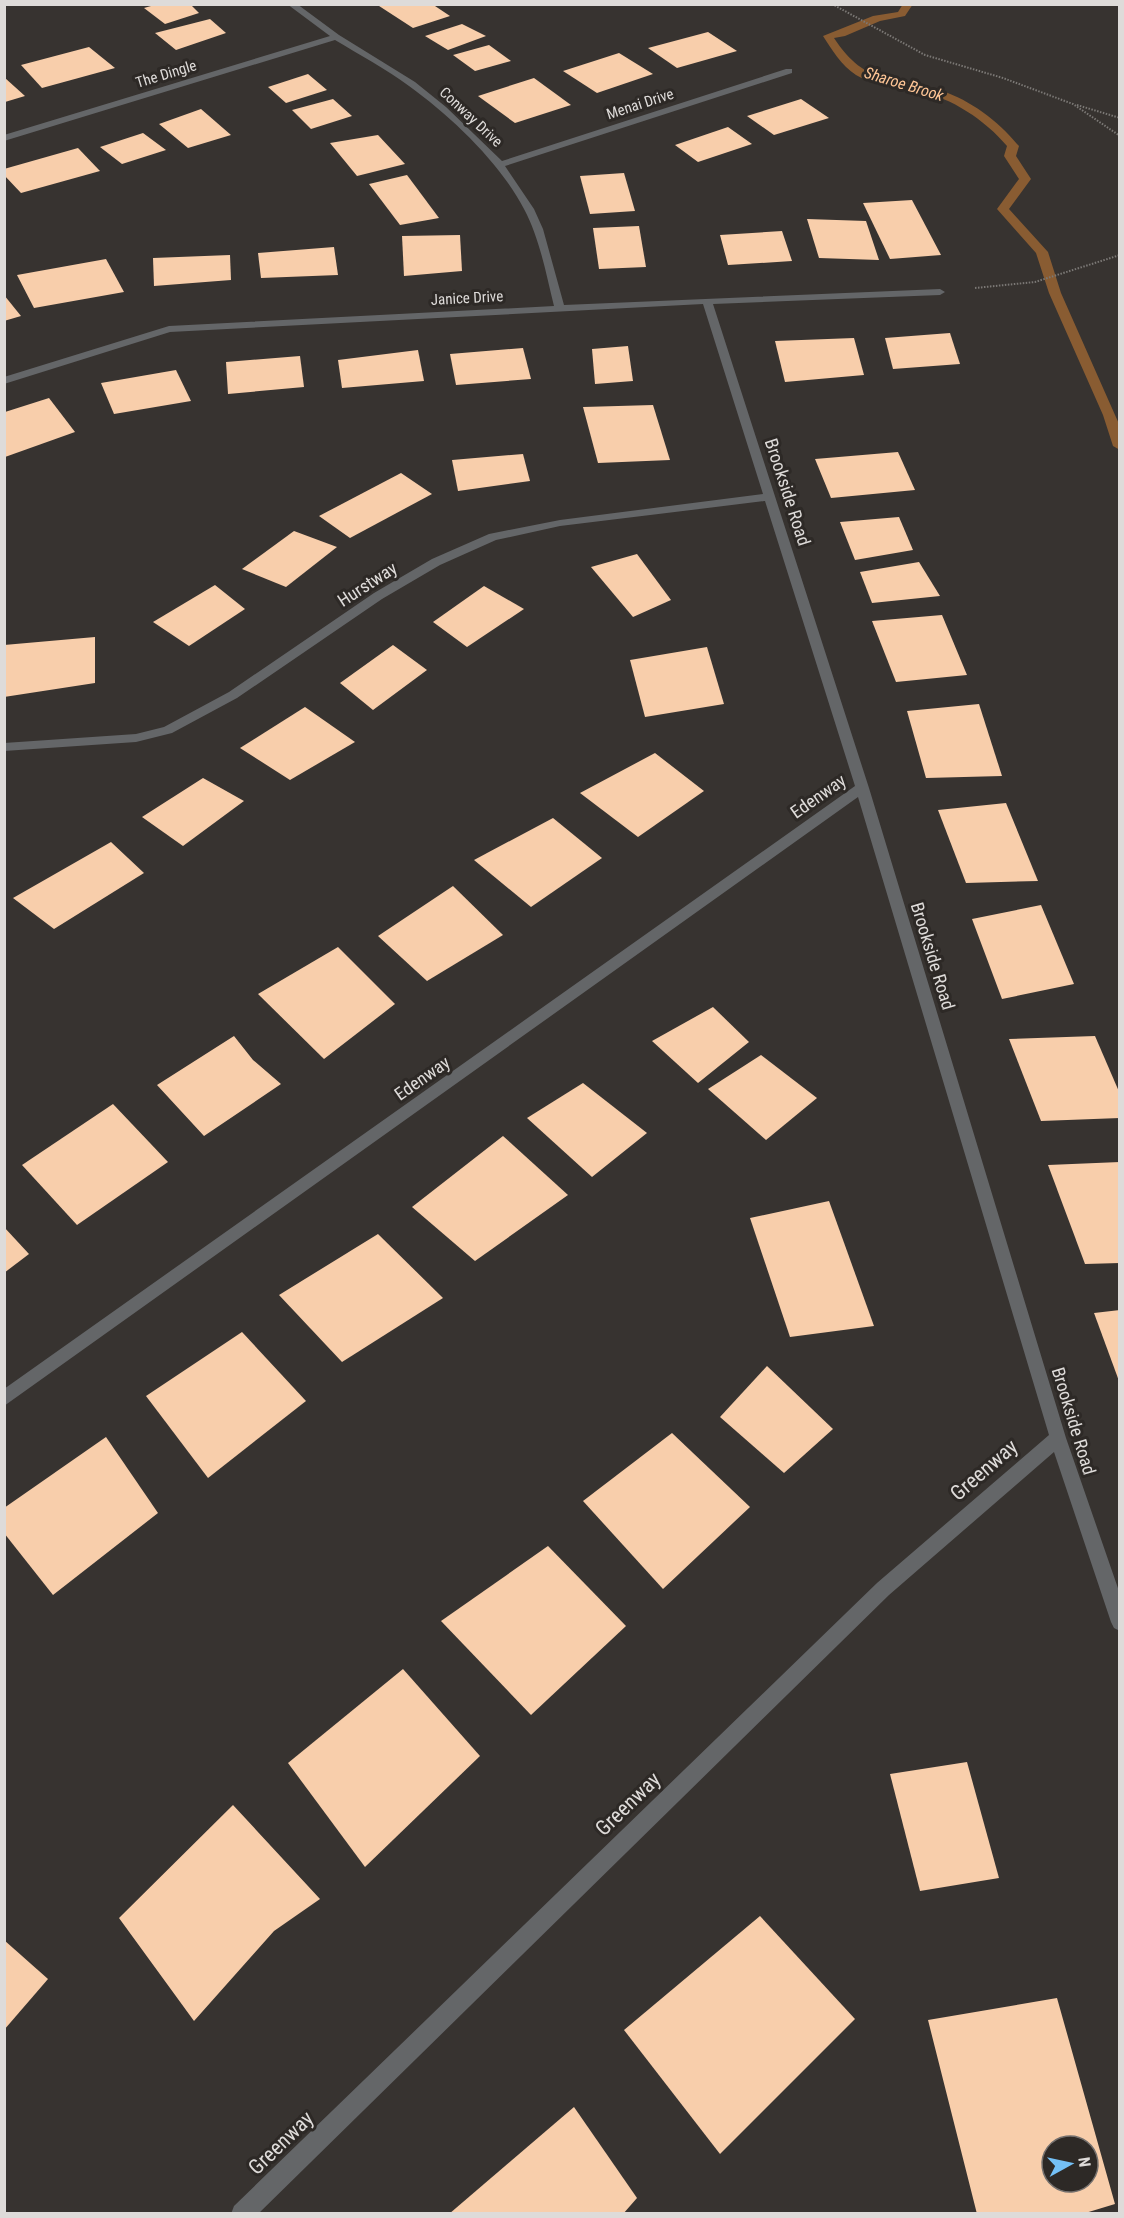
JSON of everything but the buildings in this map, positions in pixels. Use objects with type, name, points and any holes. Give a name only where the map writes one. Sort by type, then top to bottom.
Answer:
[{"type":"street","name":"Conway Drive","points":[[291,4],[336,36],[412,84],[443,109],[501,165],[529,209],[538,229],[560,308]]},
{"type":"street","name":"The Dingle","points":[[4,138],[336,36]]},
{"type":"street","name":"Menai Drive","points":[[501,165],[789,71]]},
{"type":"street","name":"Janice Drive","points":[[4,381],[169,328],[707,301],[940,292]]},
{"type":"street","name":"Brookside Road","points":[[707,301],[862,788],[1058,1438],[1119,1622]]},
{"type":"street","name":"Hurstway","points":[[4,747],[136,738],[168,730],[233,695],[378,596],[436,562],[493,537],[560,522],[769,497]]},
{"type":"street","name":"Edenway","points":[[4,1399],[862,788]]},
{"type":"street","name":"Greenway","points":[[242,2214],[883,1589],[1058,1438]]},
{"type":"path","points":[[832,4],[925,55],[1003,78],[1119,118]]},
{"type":"path","points":[[1073,104],[1119,136]]},
{"type":"path","points":[[940,292],[1035,282],[1119,255]]},
{"type":"waterway","name":"Sharoe Brook","points":[[908,4],[901,14],[877,18],[841,34],[828,36],[847,62],[862,74],[880,81],[947,96],[979,115],[1013,146],[1010,156],[1025,179],[1003,209],[1042,252],[1055,293],[1109,415],[1120,446]]}]
